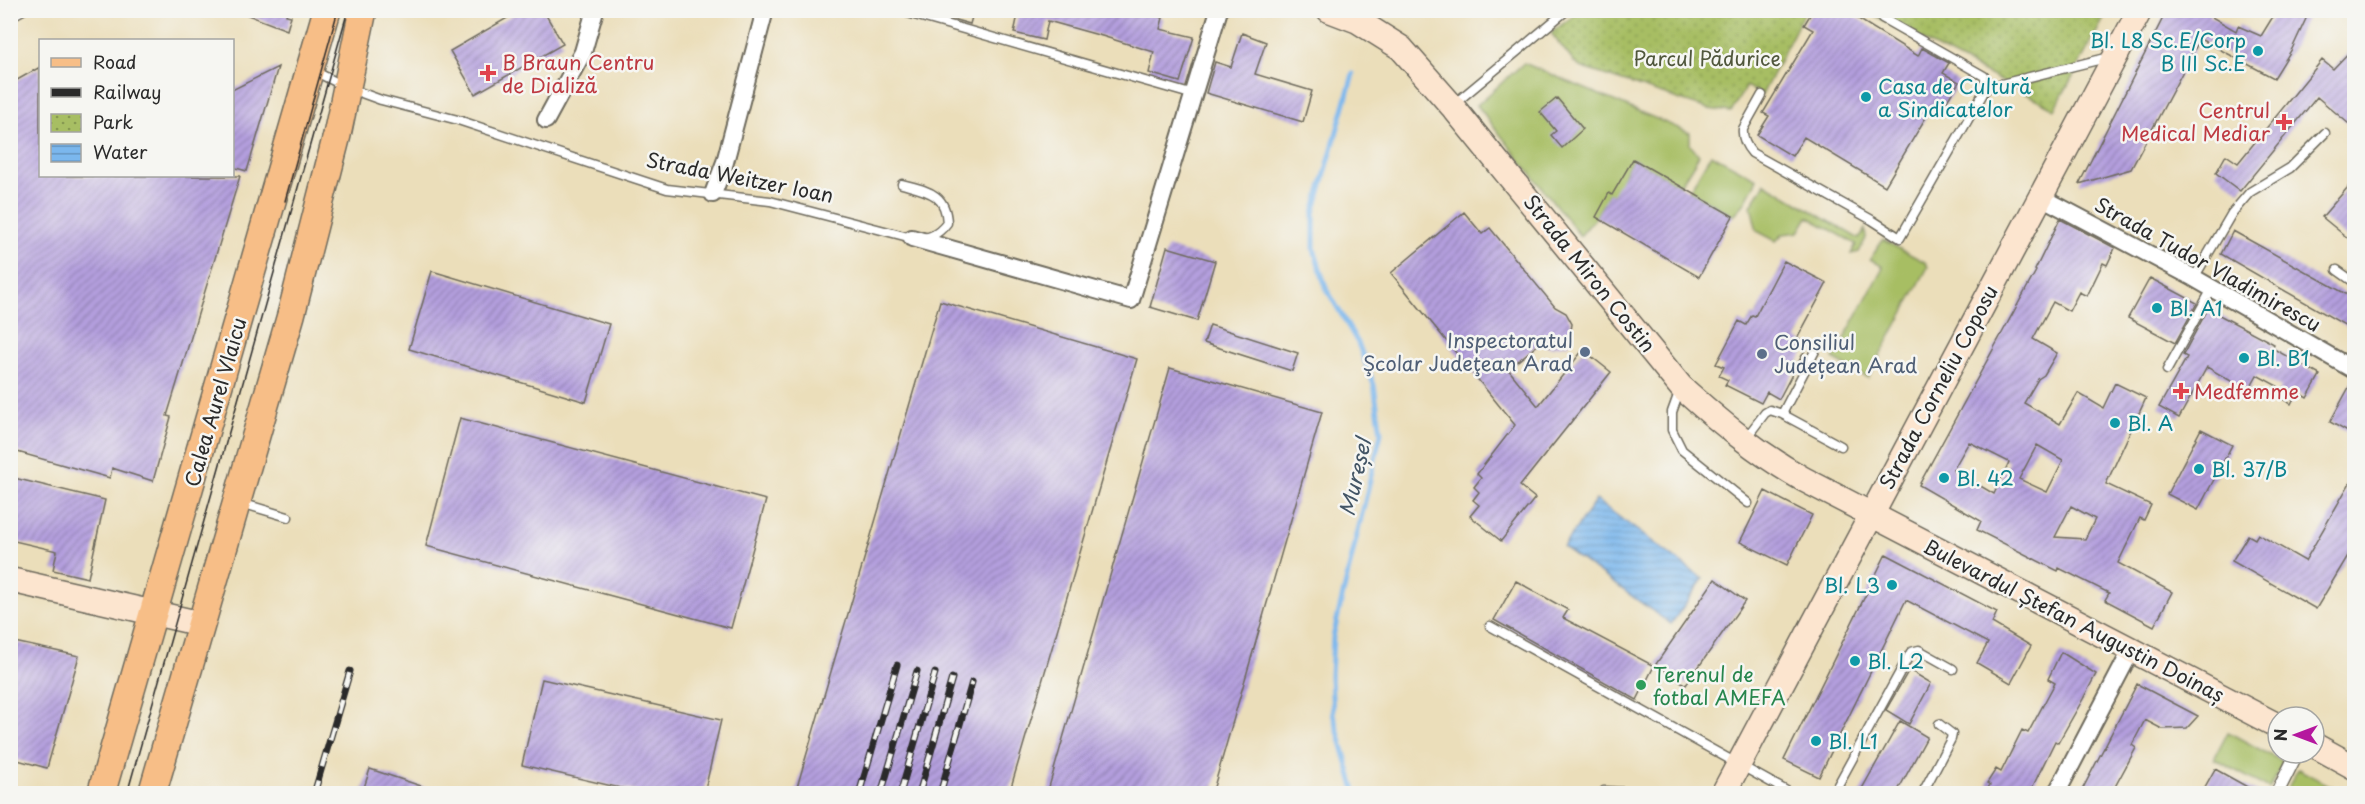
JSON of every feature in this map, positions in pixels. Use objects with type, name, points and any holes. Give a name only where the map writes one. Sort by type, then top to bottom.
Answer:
[{"type":"main road","name":"Calea Aurel Vlaicu","points":[[101,794],[327,10]]},
{"type":"main road","points":[[153,794],[291,315],[348,88],[363,10]]},
{"type":"main road","name":"Strada Miron Costin","points":[[1329,10],[1358,21],[1401,48],[1452,106],[1681,387],[1744,441],[1779,465],[1870,514]]},
{"type":"main road","name":"Strada Corneliu Coposu","points":[[1723,794],[2140,10]]},
{"type":"main road","name":"Bulevardul Ștefan Augustin Doinaș","points":[[1870,514],[2266,720]]},
{"type":"main road","points":[[10,580],[202,624]]},
{"type":"main road","points":[[2326,751],[2355,767]]},
{"type":"street","points":[[546,120],[583,52],[595,10]]},
{"type":"street","points":[[713,194],[725,162],[765,10]]},
{"type":"street","points":[[1194,95],[1219,10]]},
{"type":"street","name":"Strada Weitzer Ioan","points":[[912,238],[1131,300],[1194,95]]},
{"type":"street","name":"Strada Tudor Vladimirescu","points":[[2041,197],[2194,278],[2355,370]]},
{"type":"street","points":[[2056,794],[2132,649]]},
{"type":"street","points":[[2277,793],[2291,765]]},
{"type":"lane","points":[[10,17],[23,10]]},
{"type":"lane","points":[[897,10],[1194,95]]},
{"type":"lane","points":[[1452,106],[1567,10]]},
{"type":"lane","points":[[1882,18],[1983,76],[1989,87]]},
{"type":"lane","points":[[1762,95],[1743,129],[1742,134],[1746,147],[1752,153],[1900,238],[1980,96],[1989,87],[2116,55]]},
{"type":"lane","name":"Strada Weitzer Ioan","points":[[310,69],[348,88],[381,100],[459,120],[667,189],[770,201],[912,238],[925,239],[940,231],[947,223],[944,203],[936,195],[902,184]]},
{"type":"lane","points":[[2194,278],[2232,213],[2250,192],[2290,168],[2325,133]]},
{"type":"lane","points":[[2337,270],[2355,282]]},
{"type":"lane","points":[[2167,370],[2212,289]]},
{"type":"lane","points":[[1782,414],[1816,349]]},
{"type":"lane","points":[[1681,387],[1672,412],[1672,430],[1682,450],[1748,503]]},
{"type":"lane","points":[[1744,441],[1765,412],[1770,410],[1782,414],[1841,446]]},
{"type":"lane","points":[[237,502],[288,517]]},
{"type":"lane","points":[[1490,626],[1792,794]]},
{"type":"lane","points":[[1833,794],[1911,652],[1919,650],[1953,669]]},
{"type":"lane","points":[[1922,794],[1952,739],[1949,730],[1939,724]]},
{"type":"lane","points":[[1604,791],[1676,794]]},
{"type":"green space","name":"Parcul Pădurice","points":[[1580,11],[1805,11],[1762,95],[1746,86],[1731,112],[1708,109],[1580,67],[1551,33]]},
{"type":"green space","points":[[1866,11],[2108,11],[2055,109]]},
{"type":"green space","points":[[1524,63],[1690,133],[1690,145],[1699,155],[1680,186],[1633,159],[1625,172],[1621,200],[1609,194],[1596,217],[1580,236],[1477,105]]},
{"type":"green space","points":[[1711,154],[1757,179],[1744,204],[1733,216],[1689,191]]},
{"type":"green space","points":[[1765,183],[1859,239],[1865,229],[1866,238],[1859,252],[1851,254],[1856,244],[1808,217],[1799,232],[1783,234],[1776,241],[1757,231],[1751,206]]},
{"type":"green space","points":[[1883,240],[1925,262],[1928,267],[1868,378],[1833,359],[1883,267],[1870,259]]},
{"type":"green space","points":[[2228,732],[2266,753],[2266,765],[2281,765],[2269,789],[2214,759]]},
{"type":"green space","points":[[2298,769],[2344,793],[2285,793]]},
{"type":"water","points":[[1596,500],[1703,579],[1671,624],[1563,547]]},
{"type":"building","points":[[240,10],[287,10],[286,15],[291,16],[287,30],[240,12]]},
{"type":"building","name":"B Braun Centru de Dializă","points":[[521,10],[543,10],[563,44],[475,94],[450,51]]},
{"type":"building","points":[[932,10],[974,10],[970,24],[931,13]]},
{"type":"building","points":[[1019,10],[1140,10],[1163,18],[1160,29],[1194,37],[1180,82],[1149,73],[1154,52],[1102,36],[1048,21],[1044,40],[1014,33]]},
{"type":"building","name":"Casa de Cultură a Sindicatelor","points":[[1813,10],[1844,10],[1918,56],[1922,48],[1949,63],[1943,73],[1959,82],[1940,112],[1932,107],[1885,186],[1804,137],[1792,156],[1757,135],[1769,116],[1763,113],[1813,30],[1804,25]]},
{"type":"building","points":[[2167,10],[2212,10],[2210,16],[2236,31],[2238,26],[2261,36],[2277,10],[2310,10],[2292,49],[2274,78],[2200,39],[2131,169],[2079,184]]},
{"type":"building","points":[[1242,33],[1266,42],[1255,74],[1312,91],[1303,122],[1206,93],[1215,62],[1231,67]]},
{"type":"building","name":"Centrul Medical Mediar","points":[[2355,46],[2355,129],[2317,97],[2240,191],[2216,173],[2226,155],[2238,163],[2322,60],[2333,69]]},
{"type":"building","points":[[278,67],[247,171],[234,168],[234,89]]},
{"type":"building","points":[[39,68],[39,177],[240,176],[167,416],[171,417],[153,481],[112,468],[110,478],[10,450],[10,84]]},
{"type":"building","points":[[1557,98],[1583,129],[1562,148],[1551,135],[1556,131],[1540,112]]},
{"type":"building","points":[[1633,159],[1733,216],[1699,277],[1596,217],[1609,193],[1612,195]]},
{"type":"building","points":[[2355,179],[2355,244],[2322,217]]},
{"type":"building","points":[[1464,212],[1482,234],[1490,228],[1555,307],[1566,313],[1572,324],[1569,344],[1550,347],[1540,343],[1508,369],[1538,406],[1583,350],[1611,372],[1520,486],[1535,498],[1501,541],[1470,516],[1479,505],[1473,500],[1479,492],[1474,487],[1481,478],[1477,474],[1515,425],[1391,273]]},
{"type":"building","points":[[2060,219],[2115,248],[2107,265],[2103,263],[2087,296],[2079,292],[2069,311],[2053,302],[2033,339],[2057,353],[2024,403],[2060,424],[2078,393],[2103,408],[2115,383],[2146,398],[2106,484],[2151,505],[2144,520],[2140,518],[2118,563],[2172,592],[2154,626],[2105,600],[2109,593],[2059,568],[2058,571],[1977,530],[1981,521],[1919,485]],"holes":[[[1969,442],[2009,462],[1994,494],[1953,470]],[[2037,445],[2063,460],[2047,492],[2019,479]],[[2071,506],[2095,519],[2085,539],[2055,537]]]},
{"type":"building","points":[[2233,231],[2355,299],[2355,331],[2221,254]]},
{"type":"building","points":[[1167,247],[1215,261],[1197,321],[1150,307]]},
{"type":"building","name":"Consiliul Județean Arad","points":[[1784,261],[1827,283],[1797,339],[1808,344],[1779,399],[1767,392],[1761,403],[1725,385],[1728,380],[1719,376],[1724,367],[1716,364],[1739,321],[1746,325],[1752,315],[1755,316]]},
{"type":"building","points":[[432,271],[609,324],[586,402],[409,349]]},
{"type":"building","name":"Bl. A1","points":[[2150,278],[2197,303],[2175,343],[2128,318]]},
{"type":"building","points":[[940,301],[1137,359],[1009,794],[795,794]]},
{"type":"building","points":[[2208,309],[2274,344],[2272,348],[2320,375],[2307,398],[2297,392],[2291,404],[2277,396],[2281,388],[2257,375],[2248,391],[2207,367],[2179,418],[2159,407],[2187,357],[2183,355]]},
{"type":"building","points":[[1210,325],[1298,353],[1292,371],[1204,343]]},
{"type":"building","points":[[1170,368],[1322,412],[1212,794],[1047,794]]},
{"type":"building","points":[[2355,380],[2355,436],[2330,422]]},
{"type":"building","points":[[460,418],[766,500],[731,628],[426,546]]},
{"type":"building","name":"Bl. 37/B","points":[[2201,429],[2232,445],[2198,510],[2167,494]]},
{"type":"building","points":[[2355,474],[2355,544],[2316,609],[2232,561],[2248,535],[2255,539],[2258,534],[2305,561]]},
{"type":"building","points":[[14,478],[105,500],[88,578],[53,570],[57,551],[10,540],[15,511],[10,510],[10,492]]},
{"type":"building","points":[[1765,491],[1812,515],[1787,565],[1740,542]]},
{"type":"building","points":[[1886,554],[1997,612],[1992,623],[2031,646],[2011,683],[1977,663],[1988,643],[1906,600],[1819,777],[1784,760]]},
{"type":"building","points":[[1715,579],[1745,601],[1686,685],[1656,664]]},
{"type":"building","points":[[1516,581],[1568,610],[1563,618],[1654,666],[1637,700],[1494,620]]},
{"type":"building","points":[[10,641],[79,656],[47,768],[10,758]]},
{"type":"building","points":[[2061,652],[2096,674],[2083,699],[2058,743],[2055,741],[2029,794],[1984,794],[1990,785],[1987,783],[1996,769],[2001,772],[2022,730],[2028,733],[2055,683],[2048,679]]},
{"type":"building","points":[[1909,670],[1931,683],[1909,724],[1886,710]]},
{"type":"building","points":[[542,679],[721,720],[704,794],[646,794],[522,765]]},
{"type":"building","points":[[2137,684],[2198,716],[2187,728],[2162,729],[2145,720],[2132,745],[2136,748],[2111,794],[2080,794]]},
{"type":"building","points":[[1900,721],[1927,737],[1896,794],[1859,794]]},
{"type":"building","points":[[370,769],[436,791],[435,794],[362,794]]},
{"type":"building","points":[[2215,769],[2260,794],[2201,794]]},
{"type":"waterway","name":"Mureșel","points":[[1353,74],[1314,213],[1314,249],[1326,288],[1358,343],[1374,385],[1381,433],[1333,637],[1331,676],[1333,714],[1356,794]]},
{"type":"tram line","points":[[285,201],[338,10]]},
{"type":"tram line","points":[[127,794],[348,10]]},
{"type":"railway","points":[[859,794],[897,665]]},
{"type":"railway","points":[[314,794],[350,671]]},
{"type":"railway","points":[[881,794],[917,671]]},
{"type":"railway","points":[[900,794],[935,673]]},
{"type":"railway","points":[[919,794],[952,678]]},
{"type":"railway","points":[[940,794],[972,682]]},
{"type":"place","name":"Bl. L8 Sc.E/Corp B III Sc.E","points":[[2258,51]]},
{"type":"place","name":"B Braun Centru de Dializă","points":[[488,73]]},
{"type":"place","name":"Casa de Cultură a Sindicatelor","points":[[1866,97]]},
{"type":"place","name":"Centrul Medical Mediar","points":[[2284,122]]},
{"type":"place","name":"Bl. A1","points":[[2157,308]]},
{"type":"place","name":"Inspectoratul Şcolar Judeţean Arad","points":[[1585,352]]},
{"type":"place","name":"Consiliul Județean Arad","points":[[1762,354]]},
{"type":"place","name":"Bl. B1","points":[[2244,358]]},
{"type":"place","name":"Medfemme","points":[[2181,391]]},
{"type":"place","name":"Bl. A","points":[[2115,423]]},
{"type":"place","name":"Bl. 37/B","points":[[2199,469]]},
{"type":"place","name":"Bl. 42","points":[[1944,478]]},
{"type":"place","name":"Bl. L3","points":[[1892,585]]},
{"type":"place","name":"Bl. L2","points":[[1855,661]]},
{"type":"place","name":"Terenul de fotbal AMEFA","points":[[1641,685]]},
{"type":"place","name":"Bl. L1","points":[[1816,741]]}]
